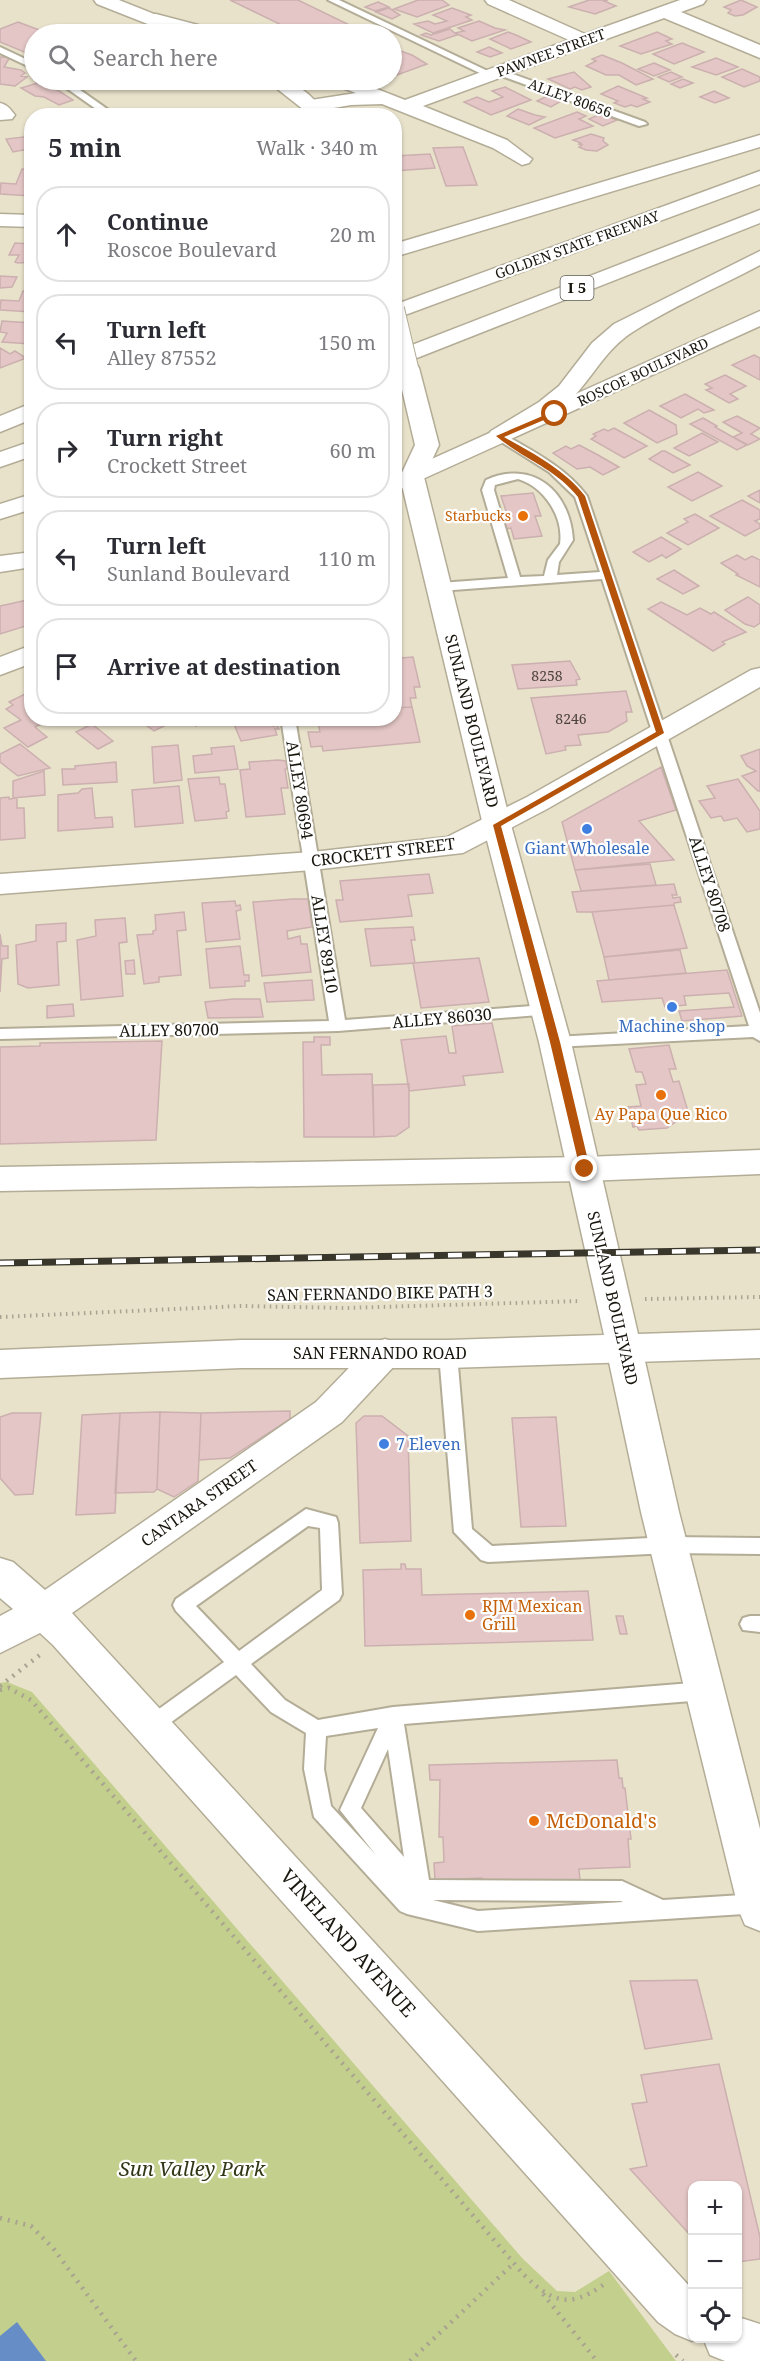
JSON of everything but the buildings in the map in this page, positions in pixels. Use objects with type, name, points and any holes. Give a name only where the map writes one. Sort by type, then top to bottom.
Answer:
[{"type":"main road","points":[[103,0],[165,24]]},
{"type":"main road","points":[[494,0],[585,41]]},
{"type":"main road","name":"PAWNEE STREET","points":[[406,106],[697,0]]},
{"type":"main road","points":[[665,12],[760,52]]},
{"type":"main road","points":[[156,20],[172,24]]},
{"type":"main road","points":[[288,90],[310,108]]},
{"type":"main road","points":[[365,90],[500,144],[522,159]]},
{"type":"main road","points":[[326,108],[367,98],[406,106]]},
{"type":"main road","points":[[402,249],[760,141]]},
{"type":"main road","name":"GOLDEN STATE FREEWAY","points":[[402,308],[760,177]]},
{"type":"main road","points":[[545,257],[605,252],[760,193]]},
{"type":"main road","name":"I 5","points":[[402,357],[760,216]]},
{"type":"main road","points":[[0,220],[24,222]]},
{"type":"main road","points":[[499,436],[547,407],[567,391],[600,348],[622,329],[760,257]]},
{"type":"main road","name":"ROSCOE BOULEVARD","points":[[402,474],[555,414],[760,318]]},
{"type":"main road","points":[[402,341],[427,445],[402,473]]},
{"type":"main road","points":[[0,425],[24,414]]},
{"type":"main road","points":[[0,460],[24,451]]},
{"type":"main road","name":"SUNLAND BOULEVARD","points":[[402,481],[440,587],[497,825],[555,1042],[669,1545],[759,1907]]},
{"type":"main road","points":[[0,512],[24,504]]},
{"type":"main road","points":[[0,564],[24,560]]},
{"type":"main road","points":[[0,667],[24,656]]},
{"type":"main road","name":"CROCKETT STREET","points":[[0,884],[312,861],[453,846],[497,825],[760,676]]},
{"type":"main road","points":[[0,1179],[585,1169],[760,1162]]},
{"type":"main road","name":"SAN FERNANDO ROAD","points":[[0,1364],[241,1354],[448,1354],[760,1344]]},
{"type":"main road","name":"CANTARA STREET","points":[[0,1636],[55,1623],[329,1412],[385,1353]]},
{"type":"main road","name":"VINELAND AVENUE","points":[[0,1574],[55,1623],[152,1725],[675,2306],[683,2334]]},
{"type":"main road","points":[[742,2343],[760,2348]]},
{"type":"lane","name":"ALLEY 80656","points":[[332,0],[385,24]]},
{"type":"lane","name":"ALLEY 80656","points":[[402,32],[495,74],[642,124]]},
{"type":"lane","points":[[0,50],[24,61]]},
{"type":"lane","points":[[75,90],[101,108]]},
{"type":"lane","name":"ALLEY 80708","points":[[499,436],[551,467],[568,480],[581,496],[759,1033]]},
{"type":"lane","points":[[515,581],[488,490],[490,483],[510,476],[531,479],[546,486],[555,499],[568,537],[566,545],[554,560],[550,579]]},
{"type":"lane","points":[[440,587],[606,575]]},
{"type":"lane","name":"ALLEY 80694","points":[[289,726],[312,861]]},
{"type":"lane","name":"ALLEY 89110","points":[[312,861],[338,1026]]},
{"type":"lane","name":"ALLEY 86030","points":[[338,1026],[546,1010]]},
{"type":"lane","name":"ALLEY 80700","points":[[0,1034],[338,1026]]},
{"type":"lane","points":[[555,1042],[759,1033]]},
{"type":"lane","points":[[448,1354],[463,1532],[488,1554],[669,1545],[760,1546]]},
{"type":"lane","points":[[152,1725],[237,1663],[332,1594],[329,1523],[306,1517],[183,1605],[237,1663],[278,1706],[316,1729],[393,1716],[704,1691]]},
{"type":"lane","points":[[393,1716],[420,1890]]},
{"type":"lane","points":[[393,1716],[350,1810],[420,1890],[622,1891],[663,1911]]},
{"type":"lane","points":[[316,1729],[314,1769],[321,1810],[407,1904],[478,1921],[759,1907]]},
{"type":"path","name":"SAN FERNANDO BIKE PATH 3","points":[[0,1317],[241,1306],[346,1308],[760,1298]]},
{"type":"path","points":[[0,1688],[55,1623]]},
{"type":"path","points":[[0,1688],[9,1688],[31,1700],[513,2264],[543,2294],[597,2361]]},
{"type":"path","points":[[0,2218],[31,2226],[53,2248],[136,2361]]},
{"type":"path","points":[[410,2361],[513,2264]]},
{"type":"path","points":[[543,2294],[563,2301],[576,2301],[585,2298],[607,2282],[613,2284]]},
{"type":"path","points":[[683,2334],[683,2361]]},
{"type":"green space","name":"Sun Valley Park","points":[[7,1682],[32,1692],[523,2259],[557,2291],[575,2292],[609,2271],[676,2361],[0,2361],[0,1683]]},
{"type":"water","points":[[17,2322],[46,2361],[0,2361],[0,2336]]},
{"type":"railway","points":[[0,1263],[760,1250]]},
{"type":"place","name":"Starbucks","points":[[523,516]]},
{"type":"place","name":"Giant Wholesale","points":[[587,829]]},
{"type":"place","name":"Machine shop","points":[[672,1007]]},
{"type":"place","name":"Ay Papa Que Rico","points":[[661,1095]]},
{"type":"place","name":"7 Eleven","points":[[384,1444]]},
{"type":"place","name":"RJM Mexican Grill","points":[[470,1615]]},
{"type":"place","name":"McDonald's","points":[[534,1821]]},
{"type":"route","points":[[555,414],[499,436],[551,467],[568,480],[581,496],[660,733],[497,825],[555,1042],[585,1169]]}]
